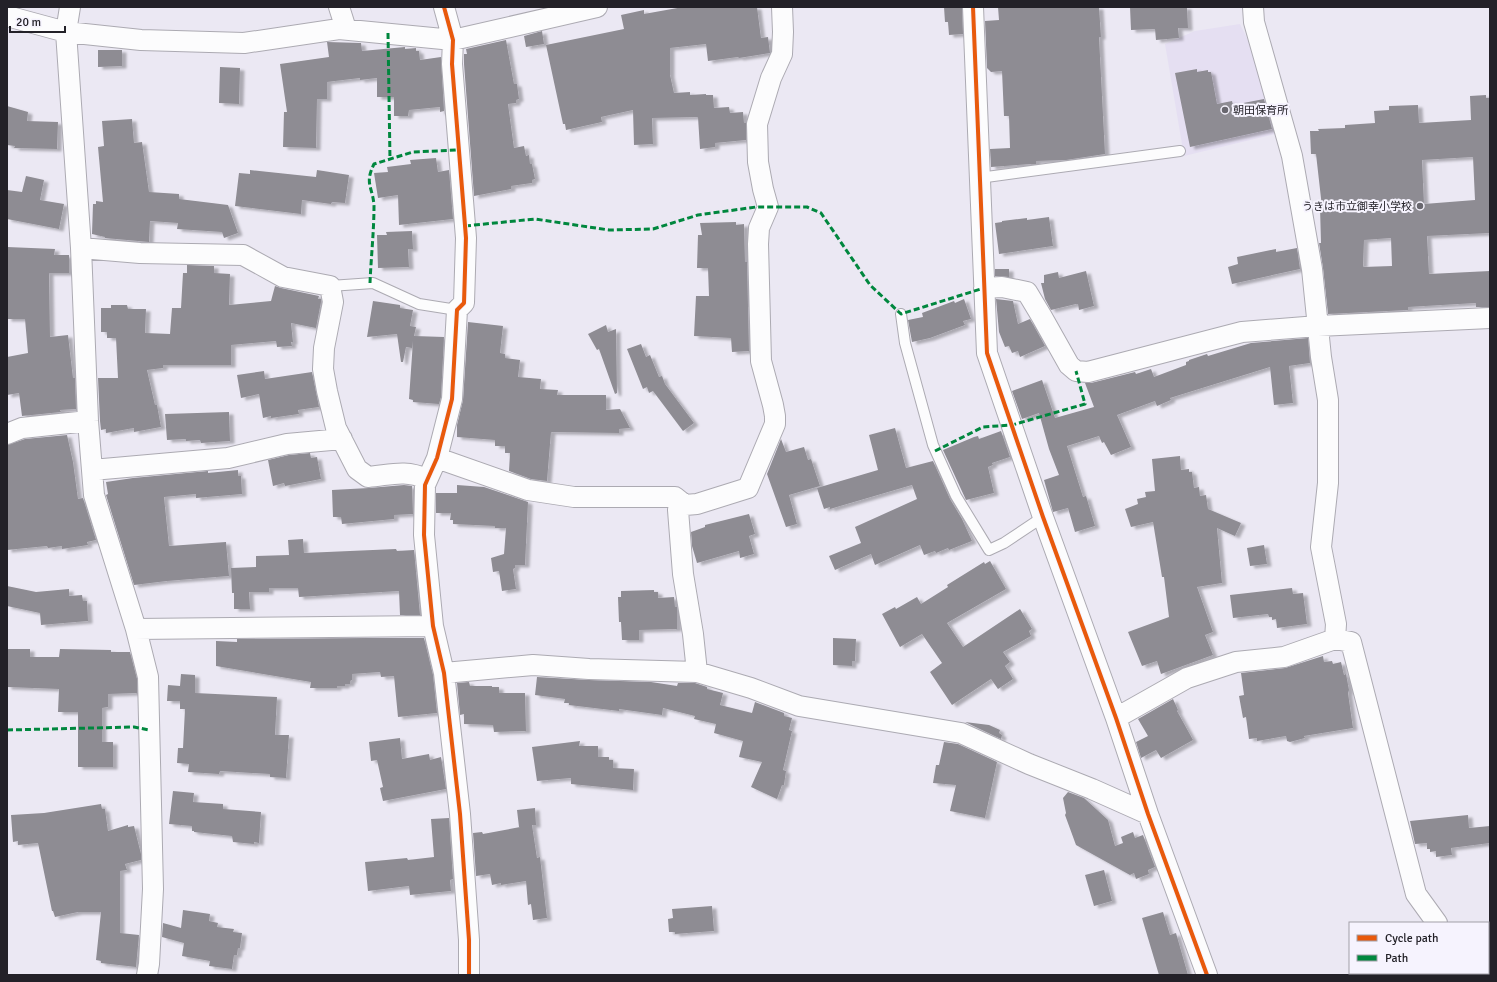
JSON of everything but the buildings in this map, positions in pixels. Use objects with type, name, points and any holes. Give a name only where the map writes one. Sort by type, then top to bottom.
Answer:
[{"type":"street","points":[[70,7],[66,32],[81,248],[88,420],[94,495],[136,628],[148,677],[153,889],[149,964],[147,975]]},
{"type":"street","points":[[339,7],[346,29]]},
{"type":"street","points":[[444,7],[452,40],[452,72],[466,238],[464,303],[457,310],[452,399],[437,458],[425,485],[424,535],[433,626],[444,673],[460,814],[470,940],[469,975]]},
{"type":"street","points":[[7,16],[66,32],[141,40],[244,43],[339,29],[452,40],[597,7]]},
{"type":"street","points":[[437,458],[528,490],[574,497],[675,497],[685,505],[696,504],[748,488],[775,424],[773,405],[761,361],[758,244],[759,228],[768,207],[758,162],[757,124],[771,78],[782,54],[782,7]]},
{"type":"street","points":[[973,7],[987,353],[1042,517],[1116,718],[1148,814],[1207,975]]},
{"type":"street","points":[[1253,7],[1254,22],[1292,156],[1312,269],[1321,357],[1328,400],[1328,483],[1320,547],[1336,624],[1335,640]]},
{"type":"street","points":[[81,248],[140,253],[243,255],[283,277],[330,286],[333,302],[324,348],[323,369],[336,428],[357,469],[368,477],[383,476],[398,472],[418,475],[427,479]]},
{"type":"street","points":[[984,288],[1002,287],[1026,292],[1042,316],[1069,365],[1076,371],[1088,372],[1242,332],[1318,326],[1490,318]]},
{"type":"street","points":[[7,434],[22,428],[88,420]]},
{"type":"street","points":[[92,470],[228,458],[287,444],[342,439]]},
{"type":"street","points":[[680,501],[678,510],[682,574],[694,634],[697,672]]},
{"type":"street","points":[[136,628],[433,626]]},
{"type":"street","points":[[1116,718],[1187,678],[1236,662],[1284,657],[1335,640],[1351,642],[1416,894],[1437,922]]},
{"type":"street","points":[[444,673],[533,665],[589,669],[697,672],[751,688],[800,706],[961,733],[1028,764],[1092,789],[1148,814]]},
{"type":"lane","points":[[979,178],[1180,151]]},
{"type":"lane","points":[[330,286],[373,283],[419,304],[457,310]]},
{"type":"lane","points":[[901,314],[905,343],[933,445],[956,496],[989,550],[1004,543],[1042,517]]},
{"type":"shaded area","name":"朝田保育所","points":[[1240,24],[1258,60],[1279,133],[1184,156],[1165,44],[1195,31]]},
{"type":"marked path","points":[[388,33],[390,160]]},
{"type":"marked path","points":[[370,283],[374,206],[369,181],[374,164],[413,152],[458,150]]},
{"type":"marked path","points":[[465,226],[535,219],[609,230],[653,229],[698,215],[756,207],[807,207],[821,213],[870,285],[901,314],[984,288]]},
{"type":"marked path","points":[[935,451],[983,427],[1012,425],[1085,404],[1076,371]]},
{"type":"marked path","points":[[7,730],[134,727],[149,730]]},
{"type":"cycle path","points":[[444,7],[453,40],[452,64],[466,238],[464,303],[457,310],[452,399],[437,458],[425,485],[424,535],[433,626],[444,673],[460,814],[469,940],[469,975]]},
{"type":"cycle path","points":[[973,7],[987,353],[1043,517],[1116,718],[1148,814],[1207,975]]},
{"type":"place","name":"朝田保育所","points":[[1225,110]]},
{"type":"place","name":"うきは市立御幸小学校","points":[[1420,206]]}]
